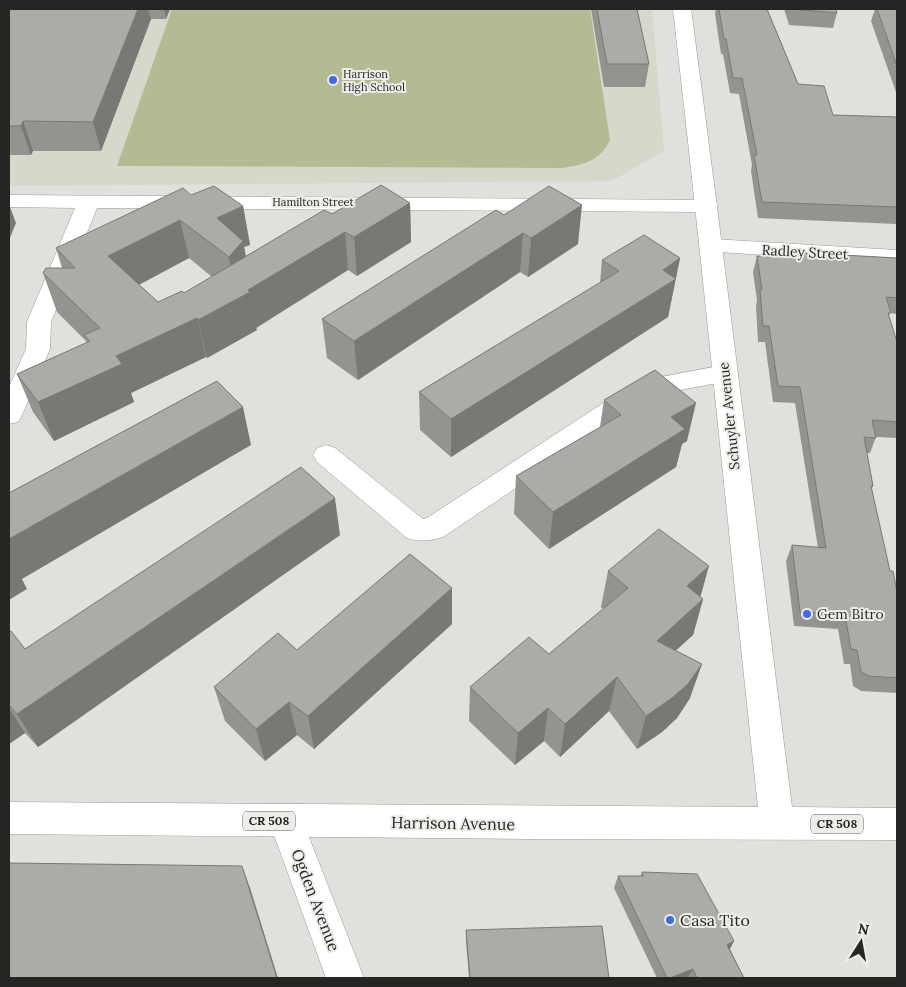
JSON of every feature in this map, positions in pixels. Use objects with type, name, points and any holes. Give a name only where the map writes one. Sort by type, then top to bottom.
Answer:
[{"type":"main road","name":"Schuyler Avenue","points":[[682,9],[712,246],[724,374],[777,824]]},
{"type":"main road","name":"Hamilton Street","points":[[9,201],[706,206]]},
{"type":"main road","points":[[9,415],[38,349],[39,322],[88,201]]},
{"type":"main road","name":"Radley Street","points":[[712,246],[897,257]]},
{"type":"main road","points":[[326,455],[417,530],[433,529],[617,407],[670,383],[724,374]]},
{"type":"main road","name":"Harrison Avenue","points":[[9,818],[897,824]]},
{"type":"main road","name":"Ogden Avenue","points":[[286,821],[345,978]]},
{"type":"shaded area","name":"Harrison High School","points":[[9,9],[652,9],[664,151],[612,181],[9,186]]},
{"type":"green space","name":"Harrison High School","points":[[172,9],[590,9],[610,140],[601,153],[590,161],[562,168],[117,166]]},
{"type":"building","points":[[9,9],[138,9],[93,122],[23,121],[21,126],[9,126]]},
{"type":"building","points":[[597,9],[637,9],[649,64],[607,64]]},
{"type":"building","points":[[719,9],[767,9],[798,84],[824,86],[833,115],[897,117],[897,207],[762,202],[754,155],[757,155],[742,78],[733,78]]},
{"type":"building","points":[[792,9],[836,9],[837,13]]},
{"type":"building","points":[[877,9],[897,9],[897,66]]},
{"type":"building","points":[[381,185],[410,203],[354,237],[345,232],[248,290],[250,292],[198,320],[197,318],[116,356],[122,364],[38,402],[17,374],[90,341],[84,335],[100,328],[43,273],[46,268],[75,268],[56,248],[183,188],[191,195],[214,186],[243,206],[217,218],[243,241],[229,257],[180,220],[108,256],[158,302],[182,291],[184,293],[324,210],[332,214]]},
{"type":"building","points":[[549,186],[582,205],[531,238],[523,233],[354,341],[322,319],[496,210],[504,215]]},
{"type":"building","points":[[644,235],[680,258],[663,270],[676,279],[451,419],[419,392],[619,271],[602,260]]},
{"type":"building","points":[[770,251],[897,258],[897,298],[886,297],[891,313],[888,313],[897,342],[897,422],[872,420],[876,438],[864,437],[873,486],[871,486],[890,571],[893,571],[897,592],[897,678],[869,676],[861,672],[857,650],[851,649],[845,615],[800,612],[792,545],[826,548],[800,387],[778,386],[769,326],[763,326],[760,290],[762,290],[757,256],[771,257]]},
{"type":"building","points":[[655,370],[696,403],[671,417],[685,429],[553,512],[516,476],[621,415],[604,400]]},
{"type":"building","points":[[217,381],[243,407],[9,539],[9,493]]},
{"type":"building","points":[[301,467],[335,498],[17,714],[9,705],[9,632],[11,631],[25,649]]},
{"type":"building","points":[[659,529],[709,566],[687,586],[703,599],[657,641],[702,664],[688,684],[646,716],[617,677],[565,724],[548,708],[518,733],[470,687],[529,637],[549,654],[628,588],[608,571]]},
{"type":"building","points":[[410,554],[452,588],[308,716],[289,702],[256,729],[214,687],[278,633],[297,650]]},
{"type":"building","points":[[9,863],[242,866],[277,978],[9,978]]},
{"type":"building","name":"Casa Tito","points":[[642,872],[697,874],[734,941],[727,945],[744,978],[697,978],[693,969],[667,978],[618,876],[643,876]]},
{"type":"building","points":[[602,926],[609,978],[470,978],[466,930]]},
{"type":"place","name":"Harrison High School","points":[[333,80]]},
{"type":"place","name":"Gem Bitro","points":[[807,614]]},
{"type":"place","name":"Casa Tito","points":[[670,920]]}]
